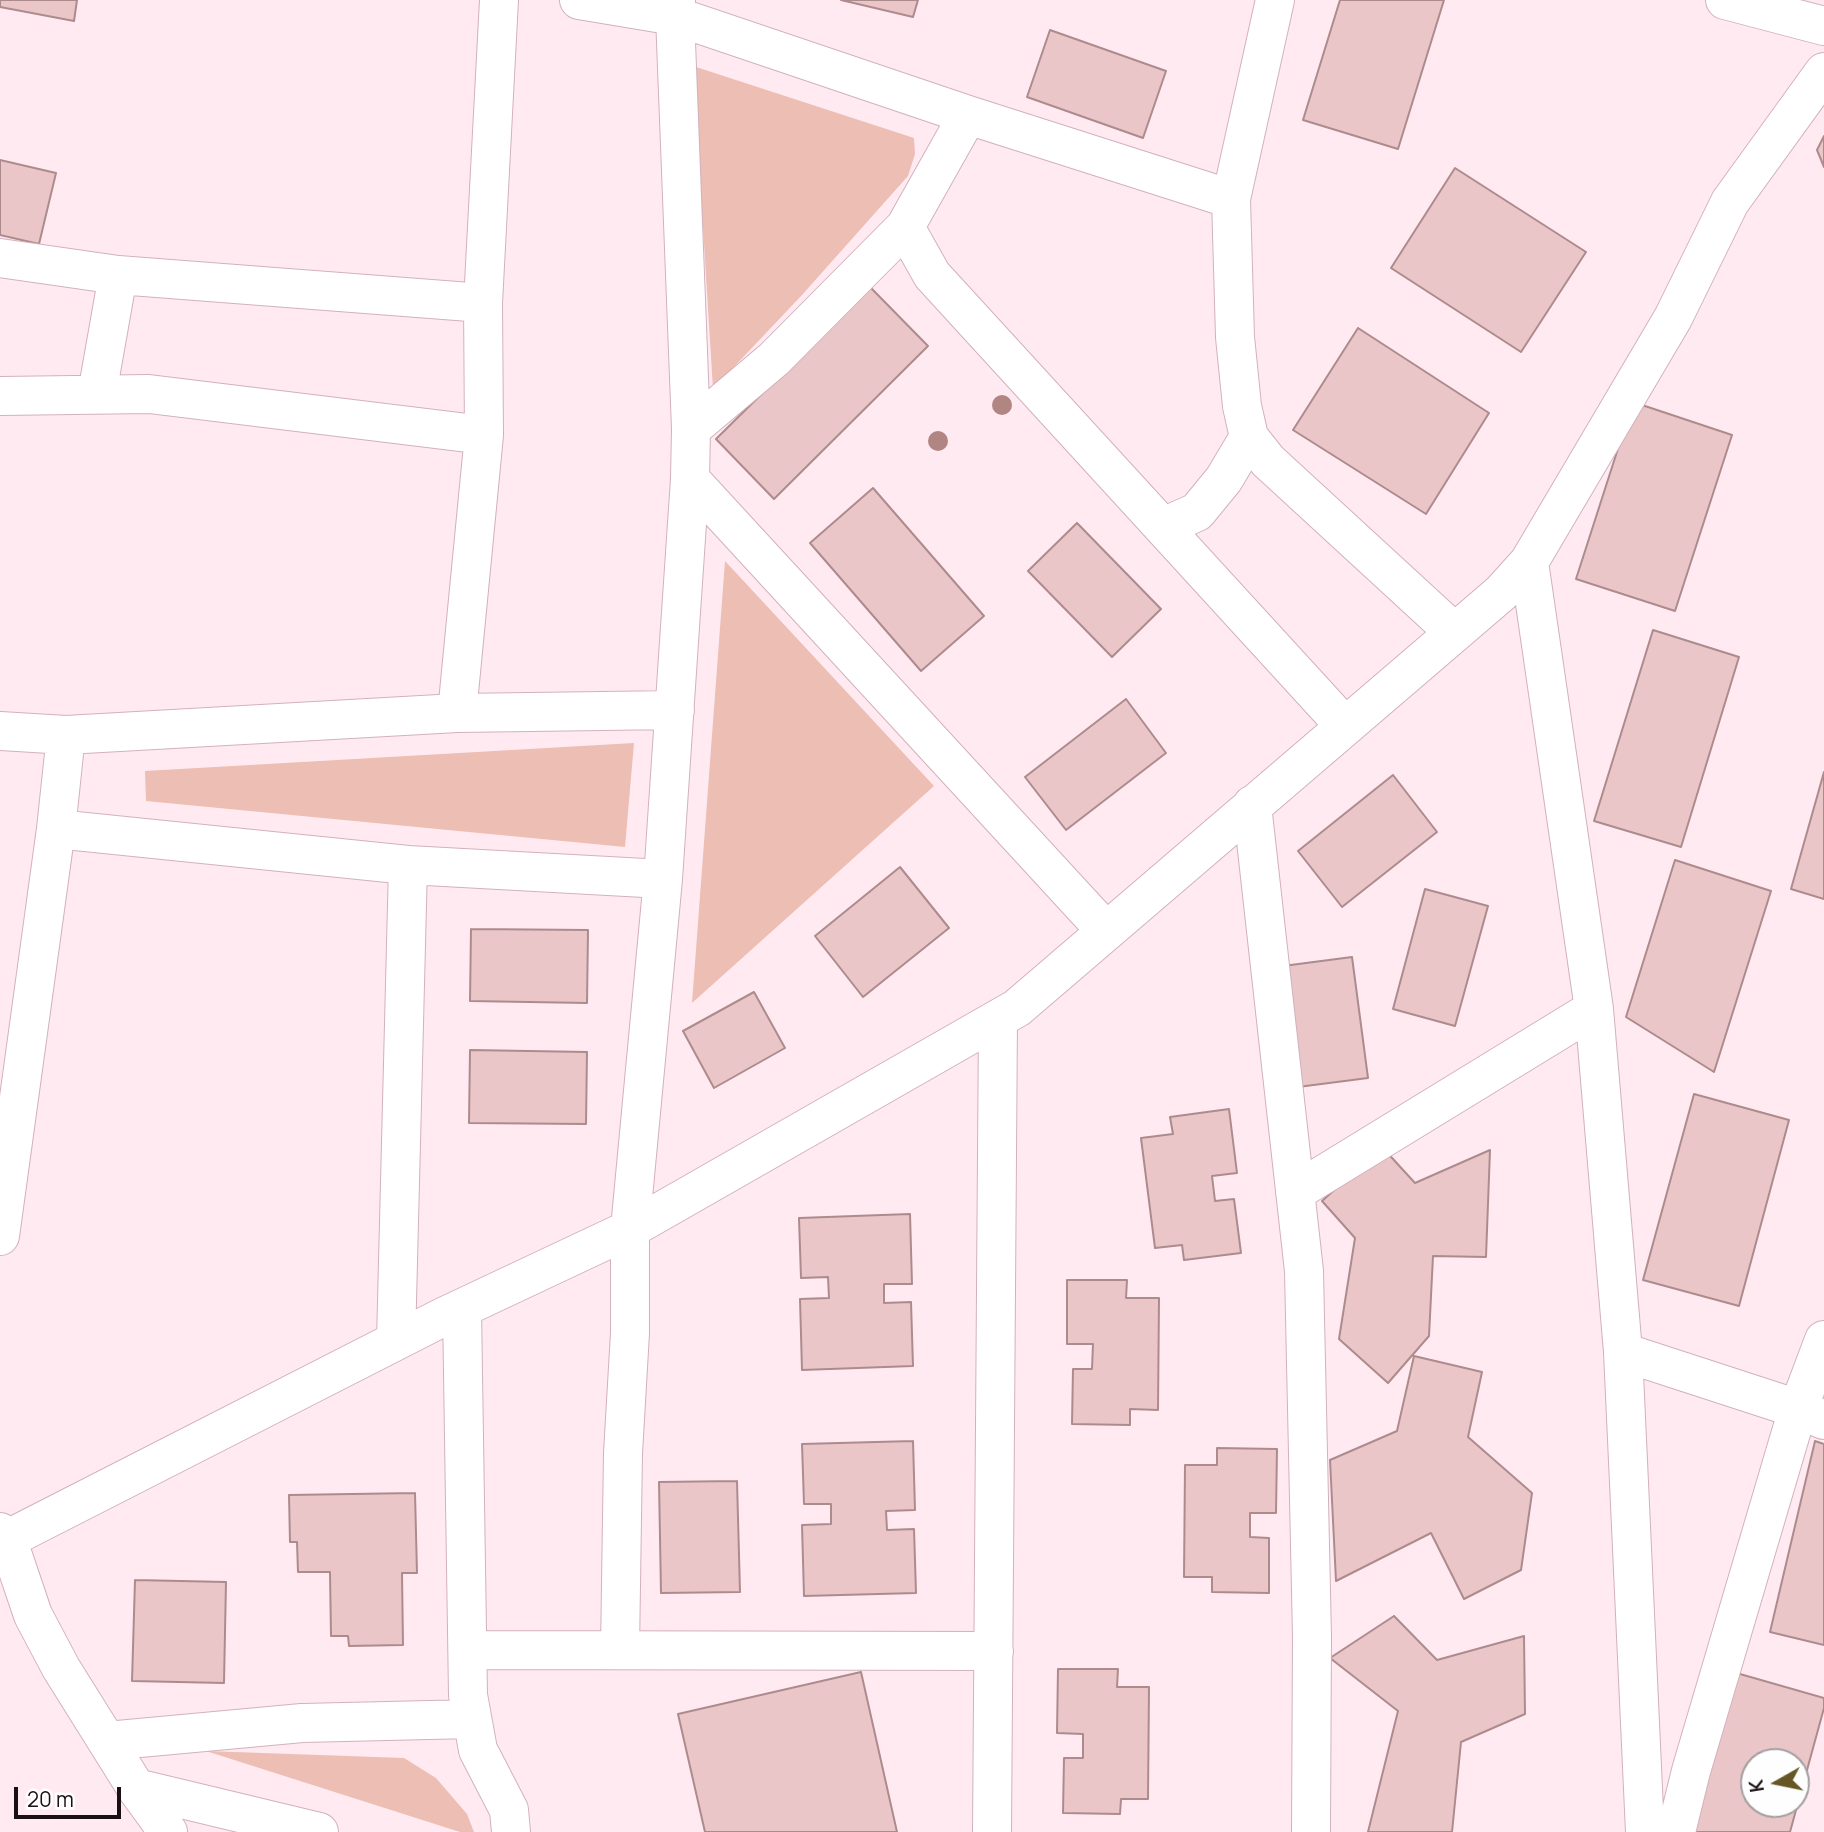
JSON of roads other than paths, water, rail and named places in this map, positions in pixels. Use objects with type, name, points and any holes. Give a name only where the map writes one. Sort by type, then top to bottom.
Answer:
[{"type":"street","points":[[457,713],[484,435],[483,303],[499,0]]},
{"type":"street","points":[[579,0],[676,8],[968,115],[1231,199]]},
{"type":"street","points":[[1275,0],[1231,199],[1235,337],[1242,406],[1249,437],[1285,478],[1454,632]]},
{"type":"street","points":[[1725,0],[1824,26]]},
{"type":"street","points":[[620,1650],[623,1453],[630,1332],[630,1229],[663,879],[690,478],[691,429],[676,8]]},
{"type":"street","points":[[160,1829],[61,1668],[33,1615],[2,1538],[462,1308],[630,1229],[1017,1008],[1501,593],[1529,562],[1673,318],[1730,202],[1824,72]]},
{"type":"street","points":[[691,429],[774,359],[905,227],[968,115]]},
{"type":"street","points":[[905,227],[932,275],[1345,725]]},
{"type":"street","points":[[0,258],[118,275],[483,303]]},
{"type":"street","points":[[97,394],[118,275]]},
{"type":"street","points":[[0,396],[149,394],[484,435]]},
{"type":"street","points":[[1163,527],[1197,512],[1224,479],[1249,437]]},
{"type":"street","points":[[690,478],[1106,931]]},
{"type":"street","points":[[1529,562],[1594,1009],[1623,1352],[1645,1832]]},
{"type":"street","points":[[0,731],[66,735],[457,713],[675,710]]},
{"type":"street","points":[[0,1236],[56,829],[66,735]]},
{"type":"street","points":[[1252,805],[1304,1271],[1312,1637],[1311,1832]]},
{"type":"street","points":[[56,829],[408,865],[663,879]]},
{"type":"street","points":[[396,1341],[408,865]]},
{"type":"street","points":[[1295,1192],[1594,1009]]},
{"type":"street","points":[[992,1832],[998,1019]]},
{"type":"street","points":[[462,1308],[468,1695],[478,1750],[509,1810],[511,1832]]},
{"type":"street","points":[[1676,1832],[1695,1757],[1811,1414],[1824,1340]]},
{"type":"street","points":[[1623,1352],[1811,1414]]},
{"type":"street","points":[[468,1650],[994,1651]]},
{"type":"street","points":[[107,1741],[302,1723],[472,1719]]},
{"type":"street","points":[[136,1788],[319,1832]]}]
